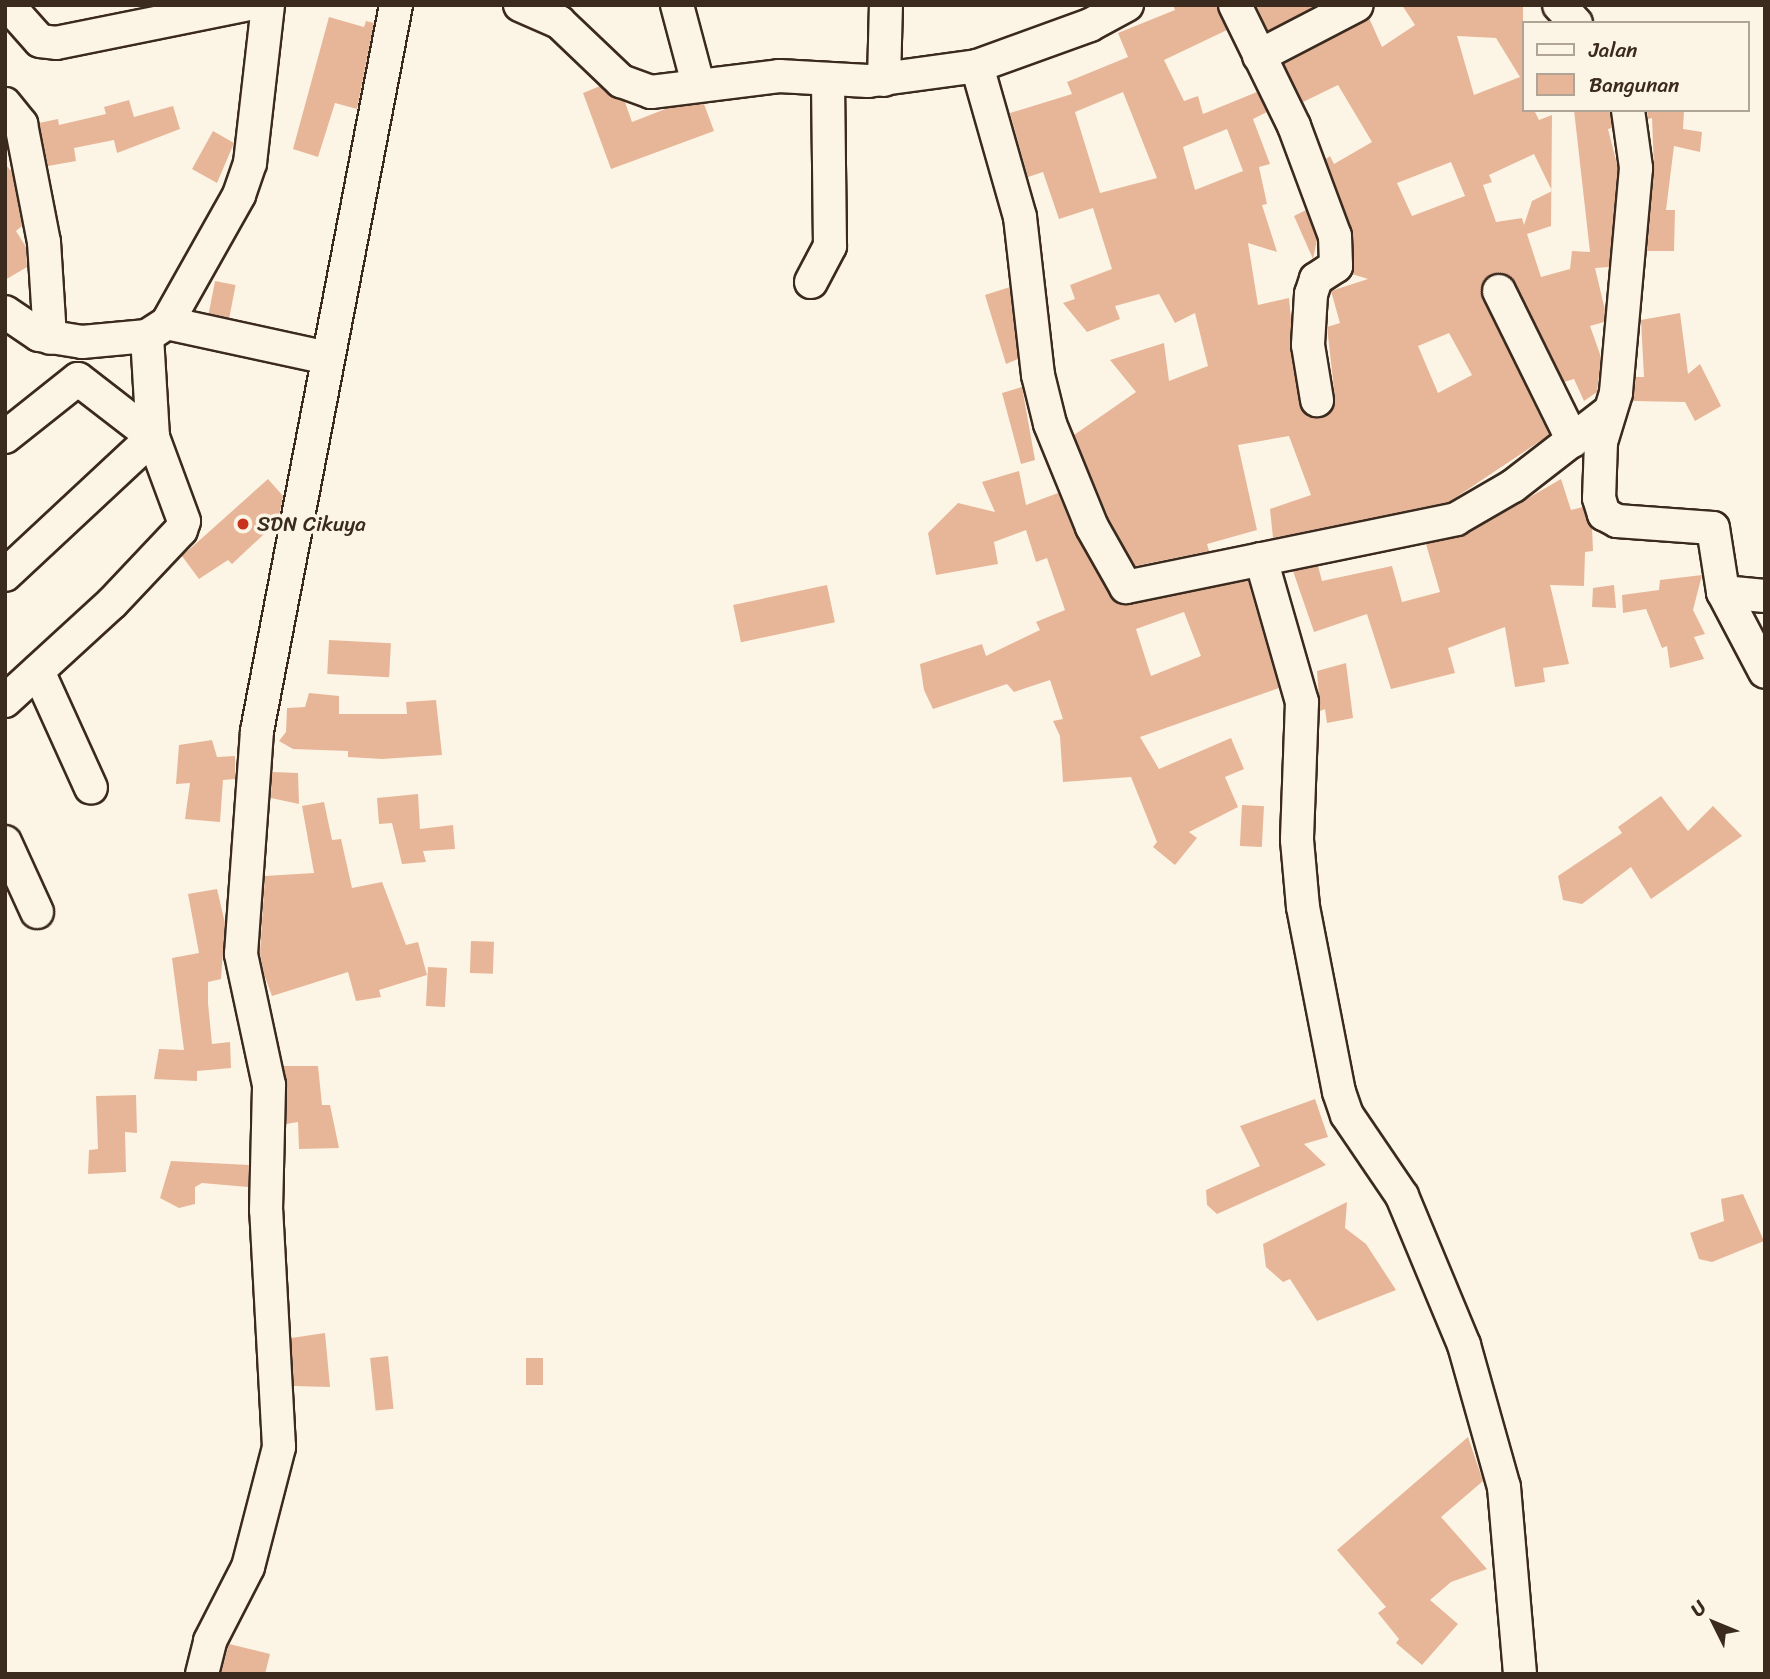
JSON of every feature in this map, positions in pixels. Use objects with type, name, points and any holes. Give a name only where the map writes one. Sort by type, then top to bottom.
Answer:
[{"type":"street","points":[[8,5],[40,41],[56,43],[245,5]]},
{"type":"street","points":[[5,701],[181,530],[184,521],[153,437],[157,329],[239,195],[250,163],[268,5]]},
{"type":"street","points":[[202,1674],[210,1641],[247,1567],[279,1447],[266,1210],[269,1085],[241,954],[240,898],[257,731],[396,5]]},
{"type":"street","points":[[520,5],[573,32],[628,86],[652,92],[698,84],[779,76],[884,80],[977,66],[1090,25],[1127,5]]},
{"type":"street","points":[[677,5],[698,84]]},
{"type":"street","points":[[884,80],[886,5]]},
{"type":"street","points":[[1235,5],[1294,126],[1338,254],[1336,266],[1316,279],[1311,293],[1308,345],[1317,400]]},
{"type":"street","points":[[1259,56],[1357,5]]},
{"type":"street","points":[[1559,5],[1574,21]]},
{"type":"street","points":[[977,66],[1020,217],[1038,375],[1050,424],[1117,579],[1130,587],[1456,519],[1491,501],[1607,413]]},
{"type":"street","points":[[811,282],[830,246],[828,79]]},
{"type":"street","points":[[5,104],[20,124],[44,242],[50,338]]},
{"type":"street","points":[[1628,112],[1636,168],[1616,393],[1607,413],[1599,498],[1604,514],[1617,521],[1711,526],[1723,592],[1765,672]]},
{"type":"street","points":[[1499,291],[1573,441]]},
{"type":"street","points":[[5,312],[27,330],[50,338],[82,342],[157,329],[327,358]]},
{"type":"street","points":[[5,437],[78,379],[153,437]]},
{"type":"street","points":[[5,575],[153,437]]},
{"type":"street","points":[[1261,559],[1302,702],[1301,880],[1339,1093],[1347,1115],[1402,1196],[1464,1345],[1504,1487],[1520,1674]]},
{"type":"street","points":[[1723,592],[1765,596]]},
{"type":"street","points":[[38,671],[91,788]]},
{"type":"street","points":[[6,848],[37,912]]},
{"type":"building","points":[[1173,5],[1217,5],[1227,30],[1164,60],[1184,101],[1198,96],[1203,114],[1257,92],[1267,112],[1253,119],[1270,164],[1259,167],[1267,204],[1262,205],[1277,252],[1248,243],[1258,305],[1289,298],[1299,403],[1303,412],[1319,418],[1329,414],[1335,398],[1327,327],[1340,323],[1331,291],[1368,279],[1352,274],[1352,230],[1326,159],[1330,156],[1334,164],[1372,142],[1338,85],[1303,102],[1284,64],[1369,18],[1382,47],[1415,25],[1402,5],[1523,5],[1522,112],[1535,112],[1539,120],[1552,115],[1551,190],[1534,154],[1489,175],[1492,182],[1483,185],[1496,222],[1522,218],[1524,225],[1532,201],[1551,191],[1551,226],[1527,234],[1541,277],[1570,269],[1572,251],[1590,252],[1574,112],[1610,112],[1612,128],[1608,129],[1618,168],[1609,267],[1595,268],[1605,310],[1604,322],[1590,326],[1601,357],[1597,392],[1584,401],[1574,379],[1564,382],[1515,282],[1501,273],[1492,274],[1483,281],[1483,299],[1549,435],[1449,502],[1273,538],[1270,509],[1311,495],[1289,436],[1238,445],[1257,530],[1207,544],[1209,551],[1135,566],[1109,519],[1074,435],[1136,392],[1110,360],[1164,343],[1169,381],[1208,366],[1195,313],[1175,323],[1159,294],[1115,306],[1120,319],[1087,332],[1063,303],[1075,299],[1070,285],[1112,269],[1093,208],[1059,219],[1043,172],[1028,177],[1010,113],[1072,94],[1067,82],[1128,57],[1118,33],[1175,10]],"holes":[[[1457,36],[1496,38],[1520,77],[1474,95]],[[1123,92],[1157,178],[1100,193],[1075,112]],[[1227,129],[1243,171],[1195,190],[1183,147]],[[1451,162],[1465,196],[1412,216],[1397,183]],[[1449,333],[1472,375],[1438,393],[1418,346]]]},
{"type":"building","points":[[1256,5],[1317,5],[1268,31]]},
{"type":"building","points":[[329,17],[364,27],[366,21],[374,23],[357,109],[335,103],[318,157],[293,149]]},
{"type":"building","points":[[600,86],[625,102],[632,122],[668,108],[704,104],[714,131],[611,169],[583,93]]},
{"type":"building","points":[[129,100],[134,117],[173,106],[180,129],[117,153],[114,140],[74,148],[76,161],[48,166],[39,123],[58,119],[59,125],[106,114],[104,107]]},
{"type":"building","points":[[1647,112],[1684,112],[1683,129],[1702,132],[1700,152],[1674,146],[1666,210],[1675,210],[1674,251],[1647,251],[1654,169],[1652,118],[1648,119]]},
{"type":"building","points":[[213,131],[234,143],[217,183],[192,169]]},
{"type":"building","points":[[5,164],[12,172],[22,226],[16,231],[26,247],[27,267],[5,280]]},
{"type":"building","points":[[1306,210],[1317,240],[1313,259],[1294,216]]},
{"type":"building","points":[[215,281],[236,285],[229,317],[209,313]]},
{"type":"building","points":[[1010,287],[1018,359],[1006,364],[985,295]]},
{"type":"building","points":[[1680,313],[1688,374],[1700,364],[1721,406],[1695,421],[1685,402],[1633,401],[1636,377],[1644,377],[1641,320]]},
{"type":"building","points":[[1022,387],[1035,460],[1021,464],[1002,393]]},
{"type":"building","points":[[1019,471],[1026,505],[1058,493],[1076,536],[1118,603],[1248,581],[1279,688],[1140,737],[1159,769],[1231,738],[1244,769],[1225,777],[1238,807],[1189,832],[1197,838],[1175,865],[1153,847],[1157,842],[1131,777],[1063,782],[1060,736],[1053,721],[1063,719],[1050,680],[1014,692],[1007,684],[933,709],[924,690],[920,664],[982,644],[986,656],[1040,630],[1036,622],[1065,610],[1047,558],[1036,562],[1026,530],[994,542],[998,564],[936,575],[928,533],[958,503],[995,512],[982,482]],"holes":[[[1184,612],[1201,656],[1151,676],[1136,629]]]},
{"type":"building","points":[[268,479],[283,496],[278,521],[232,564],[228,560],[199,579],[182,556]]},
{"type":"building","points":[[1561,479],[1571,510],[1583,507],[1592,527],[1593,551],[1585,552],[1584,586],[1550,585],[1569,664],[1543,668],[1545,682],[1515,687],[1505,627],[1448,648],[1455,673],[1391,689],[1367,614],[1314,632],[1293,571],[1318,566],[1322,581],[1392,566],[1402,602],[1440,592],[1426,544],[1465,535]]},
{"type":"building","points":[[1702,575],[1693,610],[1705,634],[1694,637],[1704,659],[1670,668],[1667,646],[1662,648],[1646,609],[1623,613],[1622,595],[1659,590],[1660,580]]},
{"type":"building","points":[[827,585],[835,622],[741,642],[733,605]]},
{"type":"building","points":[[1614,585],[1616,608],[1592,607],[1593,588]]},
{"type":"building","points":[[329,640],[391,643],[389,677],[327,674]]},
{"type":"building","points":[[1346,663],[1353,718],[1327,723],[1325,709],[1320,711],[1317,671]]},
{"type":"building","points":[[309,693],[339,696],[339,714],[407,714],[406,702],[436,700],[442,755],[382,759],[348,757],[348,751],[293,749],[279,741],[286,732],[287,708],[305,707]]},
{"type":"building","points":[[212,740],[217,757],[235,756],[235,779],[223,780],[220,822],[185,819],[190,783],[176,784],[179,745]]},
{"type":"building","points":[[272,772],[298,773],[299,804],[271,798]]},
{"type":"building","points":[[418,794],[420,829],[453,825],[455,849],[423,851],[426,862],[402,864],[392,823],[379,824],[377,798]]},
{"type":"building","points":[[1661,796],[1688,831],[1713,806],[1742,836],[1651,899],[1631,867],[1582,904],[1563,900],[1558,876],[1622,833],[1618,827]]},
{"type":"building","points":[[324,802],[332,840],[341,839],[352,888],[382,882],[406,945],[418,942],[427,975],[379,990],[381,997],[356,1001],[348,972],[272,996],[264,974],[260,953],[265,876],[314,873],[302,806]]},
{"type":"building","points":[[1242,805],[1264,806],[1262,847],[1240,846]]},
{"type":"building","points":[[217,889],[225,923],[221,979],[208,982],[208,1003],[212,1044],[230,1042],[231,1068],[197,1071],[197,1081],[154,1079],[159,1049],[184,1050],[172,958],[199,953],[188,894]]},
{"type":"building","points":[[471,941],[494,942],[493,974],[470,973]]},
{"type":"building","points":[[428,967],[447,968],[445,1007],[426,1006]]},
{"type":"building","points":[[284,1066],[318,1066],[322,1105],[330,1105],[339,1148],[299,1149],[298,1122],[286,1124]]},
{"type":"building","points":[[136,1095],[137,1133],[125,1132],[126,1172],[88,1174],[89,1150],[98,1149],[96,1096]]},
{"type":"building","points":[[1315,1099],[1328,1137],[1304,1144],[1326,1165],[1217,1214],[1207,1205],[1206,1190],[1260,1166],[1240,1126]]},
{"type":"building","points":[[171,1161],[249,1165],[248,1187],[202,1183],[195,1187],[195,1204],[179,1208],[160,1198]]},
{"type":"building","points":[[1743,1194],[1764,1241],[1712,1262],[1699,1259],[1690,1233],[1724,1221],[1721,1199]]},
{"type":"building","points":[[1347,1202],[1345,1228],[1366,1244],[1396,1290],[1317,1321],[1290,1279],[1283,1282],[1266,1267],[1263,1244]]},
{"type":"building","points":[[325,1333],[330,1387],[294,1386],[291,1338]]},
{"type":"building","points":[[388,1356],[394,1409],[376,1411],[370,1358]]},
{"type":"building","points":[[526,1358],[543,1358],[543,1385],[526,1385]]},
{"type":"building","points":[[1468,1437],[1483,1481],[1441,1517],[1487,1569],[1451,1582],[1430,1600],[1458,1624],[1422,1665],[1396,1643],[1399,1639],[1378,1613],[1386,1607],[1337,1550]]},
{"type":"building","points":[[229,1644],[270,1654],[265,1674],[221,1674]]},
{"type":"place","name":"SDN Cikuya","points":[[243,524]]}]
